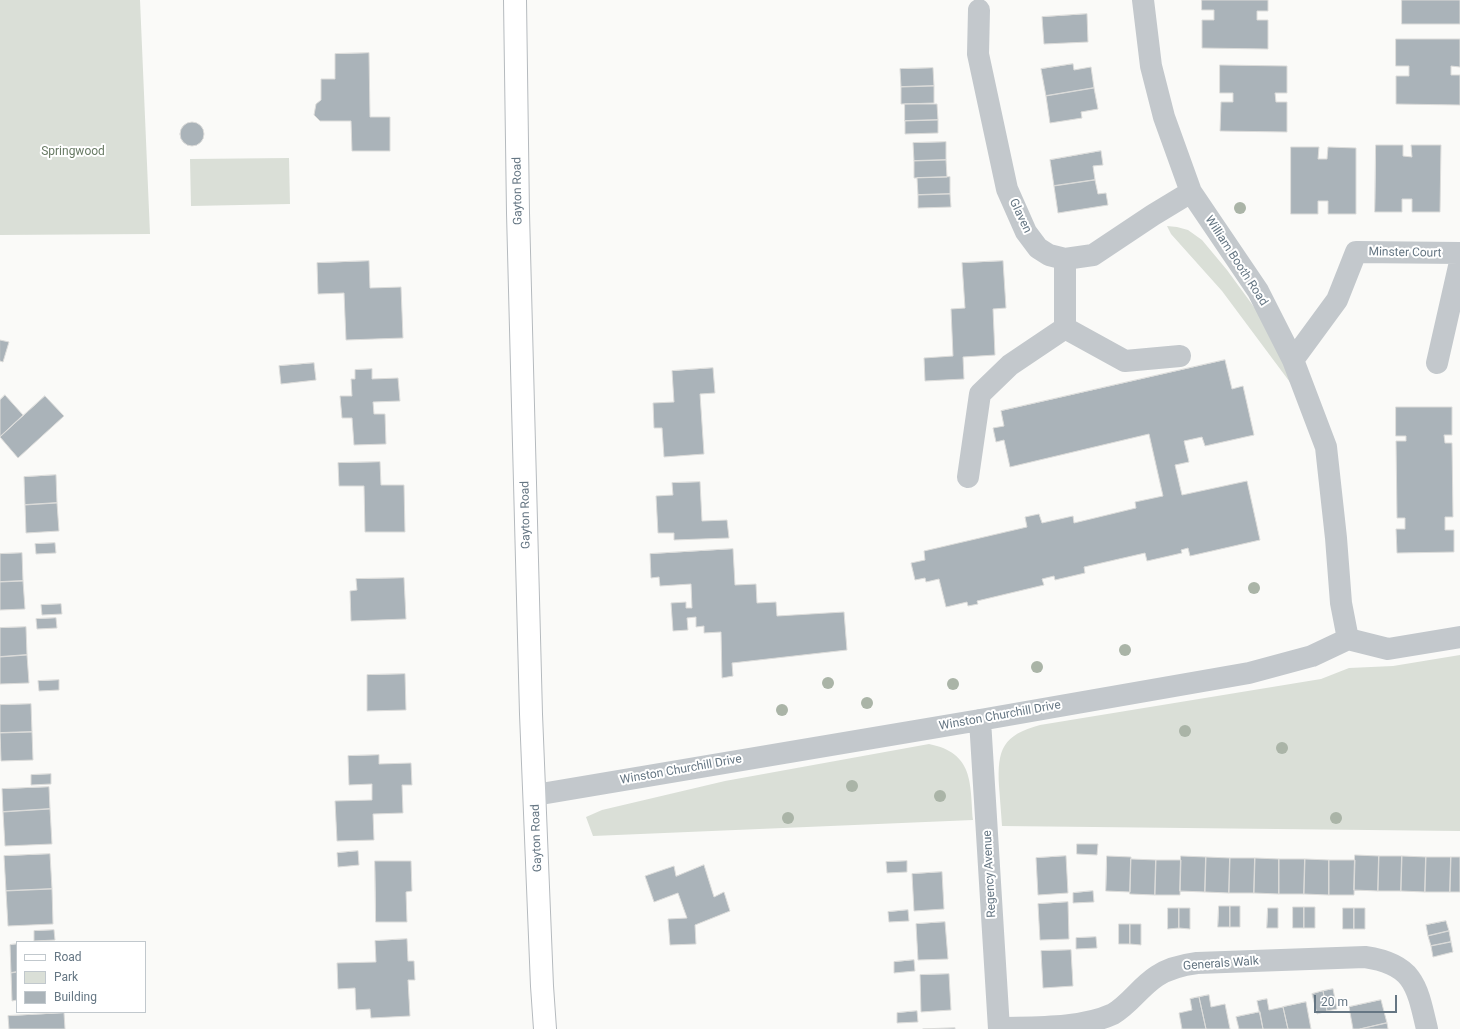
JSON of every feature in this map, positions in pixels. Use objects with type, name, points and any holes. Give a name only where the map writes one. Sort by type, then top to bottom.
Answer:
[{"type":"main road","name":"Gayton Road","points":[[515,0],[519,252],[531,714],[545,1029]]},
{"type":"street","name":"William Booth Road","points":[[1143,0],[1151,66],[1164,118],[1191,192],[1258,291],[1293,360],[1326,447],[1336,538],[1341,603],[1348,639]]},
{"type":"street","name":"Glaven","points":[[979,10],[978,54],[1007,189],[1026,232],[1038,248],[1049,255],[1065,259],[1093,255],[1153,215],[1191,192]]},
{"type":"street","name":"Minster Court","points":[[1293,360],[1337,300],[1356,252],[1460,254]]},
{"type":"street","points":[[1065,259],[1065,328]]},
{"type":"street","points":[[1437,363],[1460,262]]},
{"type":"street","points":[[1065,328],[1125,361],[1180,356]]},
{"type":"street","points":[[968,477],[980,394],[1010,365],[1065,328]]},
{"type":"street","points":[[1348,639],[1388,649],[1460,638]]},
{"type":"street","name":"Winston Churchill Drive","points":[[535,795],[1249,673],[1312,656],[1348,639]]},
{"type":"street","name":"Regency Avenue","points":[[980,720],[999,1029]]},
{"type":"street","name":"Generals Walk","points":[[999,1029],[1076,1026],[1097,1021],[1113,1014],[1132,1000],[1156,976],[1181,965],[1197,963],[1365,957],[1382,959],[1395,965],[1406,973],[1414,983],[1420,996],[1427,1029]]},
{"type":"green space","name":"Springwood","points":[[0,0],[140,0],[150,234],[0,235]]},
{"type":"green space","points":[[289,158],[290,204],[191,206],[190,159]]},
{"type":"green space","points":[[1167,226],[1188,230],[1202,240],[1227,270],[1271,331],[1295,389],[1222,291],[1171,234]]},
{"type":"green space","points":[[1460,655],[1460,831],[1002,826],[999,786],[999,762],[1001,753],[1010,739],[1028,729],[1040,725],[1321,679],[1349,668],[1393,666]]},
{"type":"green space","points":[[929,744],[944,748],[954,754],[962,762],[970,782],[973,820],[593,836],[586,817],[602,810],[725,781]]},
{"type":"building","points":[[1202,0],[1268,0],[1268,11],[1257,11],[1257,20],[1268,20],[1268,49],[1202,48],[1202,20],[1214,20],[1214,10],[1202,10]]},
{"type":"building","points":[[1402,0],[1460,0],[1460,24],[1402,24]]},
{"type":"building","points":[[1087,14],[1088,42],[1044,44],[1042,17]]},
{"type":"building","points":[[1396,39],[1460,39],[1460,67],[1451,66],[1451,75],[1460,75],[1460,105],[1396,104],[1396,76],[1409,76],[1409,66],[1396,66]]},
{"type":"building","points":[[369,53],[370,117],[390,117],[390,151],[352,151],[351,121],[320,121],[314,115],[316,104],[321,100],[321,79],[335,79],[335,54]]},
{"type":"building","points":[[1073,64],[1074,70],[1091,67],[1094,88],[1046,96],[1041,69]]},
{"type":"building","points":[[1220,65],[1287,66],[1287,93],[1275,93],[1276,102],[1287,102],[1287,132],[1220,131],[1221,102],[1233,102],[1233,93],[1220,93]]},
{"type":"building","points":[[933,68],[934,86],[901,87],[900,69]]},
{"type":"building","points":[[934,86],[934,103],[901,104],[901,87]]},
{"type":"building","points":[[1094,88],[1098,109],[1081,112],[1082,118],[1050,123],[1046,96]]},
{"type":"building","points":[[905,104],[937,104],[938,120],[905,121]]},
{"type":"building","points":[[938,120],[938,133],[905,134],[905,121]]},
{"type":"building","points":[[192,122],[200,126],[204,134],[200,142],[192,146],[184,142],[180,134],[184,126]]},
{"type":"building","points":[[946,142],[946,160],[914,161],[913,143]]},
{"type":"building","points":[[1376,145],[1403,145],[1403,156],[1412,157],[1411,145],[1441,145],[1440,212],[1412,212],[1412,199],[1402,199],[1402,212],[1375,212]]},
{"type":"building","points":[[1291,147],[1319,147],[1318,159],[1327,159],[1328,147],[1356,148],[1356,214],[1328,214],[1328,201],[1318,201],[1318,214],[1291,214]]},
{"type":"building","points":[[1101,151],[1103,165],[1093,166],[1095,180],[1054,186],[1050,160]]},
{"type":"building","points":[[946,160],[947,177],[914,178],[914,161]]},
{"type":"building","points":[[950,177],[950,194],[918,195],[917,178]]},
{"type":"building","points":[[1095,180],[1098,194],[1106,193],[1108,205],[1058,213],[1054,186]]},
{"type":"building","points":[[950,194],[951,207],[918,208],[918,195]]},
{"type":"building","points":[[369,261],[370,288],[401,287],[403,338],[346,340],[344,293],[318,294],[317,263]]},
{"type":"building","points":[[1003,261],[1006,308],[993,309],[995,355],[963,357],[964,379],[925,381],[924,358],[953,356],[951,309],[965,308],[962,263]]},
{"type":"building","points":[[0,340],[9,342],[3,362],[0,361]]},
{"type":"building","points":[[1225,360],[1232,389],[1243,386],[1254,435],[1205,446],[1202,437],[1184,441],[1189,462],[1175,465],[1182,495],[1247,481],[1260,540],[1190,556],[1188,548],[1181,550],[1182,553],[1147,561],[1145,553],[1084,567],[1085,573],[1055,580],[1054,576],[1042,579],[1044,585],[977,601],[978,604],[968,606],[967,602],[946,607],[939,579],[926,582],[925,578],[915,580],[911,563],[925,560],[924,551],[1027,527],[1025,517],[1039,514],[1042,523],[1073,516],[1074,523],[1136,508],[1135,502],[1163,496],[1149,434],[1010,467],[1004,440],[996,442],[993,428],[1004,426],[1001,411]]},
{"type":"building","points":[[314,363],[316,380],[281,384],[279,366]]},
{"type":"building","points":[[713,368],[715,393],[700,394],[704,454],[664,457],[662,428],[654,428],[653,403],[674,402],[672,371]]},
{"type":"building","points":[[372,369],[372,379],[398,378],[400,401],[373,402],[374,414],[385,414],[386,444],[354,445],[352,418],[342,418],[340,396],[352,396],[351,379],[355,379],[355,370]]},
{"type":"building","points":[[5,395],[23,415],[0,437],[0,400]]},
{"type":"building","points":[[45,396],[64,416],[18,458],[0,437]]},
{"type":"building","points":[[1396,407],[1452,407],[1452,435],[1444,435],[1445,443],[1452,443],[1453,517],[1445,517],[1445,530],[1454,530],[1454,552],[1397,553],[1396,529],[1405,529],[1405,518],[1397,518],[1396,441],[1406,441],[1406,436],[1396,436]]},
{"type":"building","points":[[380,462],[381,485],[404,485],[405,532],[365,532],[364,486],[339,486],[338,463]]},
{"type":"building","points":[[56,475],[57,503],[25,505],[24,477]]},
{"type":"building","points":[[700,482],[702,521],[727,520],[729,538],[674,540],[674,533],[658,533],[656,496],[673,495],[672,483]]},
{"type":"building","points":[[57,503],[59,531],[26,533],[25,505]]},
{"type":"building","points":[[55,543],[56,553],[36,554],[35,544]]},
{"type":"building","points":[[733,549],[735,585],[756,584],[757,603],[776,602],[777,616],[844,612],[847,650],[732,663],[733,676],[722,678],[721,632],[704,633],[704,626],[696,627],[696,617],[687,618],[688,630],[673,631],[671,603],[686,602],[686,608],[692,608],[691,584],[660,586],[659,577],[651,578],[650,554]]},
{"type":"building","points":[[22,553],[23,581],[0,582],[0,554]]},
{"type":"building","points":[[404,578],[406,619],[351,621],[350,591],[357,590],[356,579]]},
{"type":"building","points":[[23,581],[25,609],[0,610],[0,582]]},
{"type":"building","points":[[61,604],[62,614],[42,615],[41,605]]},
{"type":"building","points":[[56,618],[57,628],[37,629],[36,619]]},
{"type":"building","points":[[26,627],[27,655],[0,657],[0,628]]},
{"type":"building","points":[[27,655],[29,683],[0,684],[0,657]]},
{"type":"building","points":[[405,674],[406,710],[367,711],[367,675]]},
{"type":"building","points":[[59,680],[59,690],[39,691],[38,681]]},
{"type":"building","points":[[31,704],[32,732],[0,733],[0,705]]},
{"type":"building","points":[[32,732],[33,760],[1,761],[0,733]]},
{"type":"building","points":[[379,755],[379,764],[411,763],[412,785],[402,785],[403,813],[373,814],[374,840],[337,841],[335,801],[372,800],[372,784],[349,785],[348,756]]},
{"type":"building","points":[[51,774],[51,784],[31,785],[31,775]]},
{"type":"building","points":[[49,787],[50,809],[3,812],[2,789]]},
{"type":"building","points":[[50,809],[52,844],[5,846],[3,812]]},
{"type":"building","points":[[1077,844],[1098,844],[1097,855],[1077,854]]},
{"type":"building","points":[[358,851],[359,865],[338,867],[337,853]]},
{"type":"building","points":[[50,854],[52,889],[6,891],[4,856]]},
{"type":"building","points":[[1355,855],[1379,856],[1378,891],[1354,890]]},
{"type":"building","points":[[1066,856],[1068,893],[1038,895],[1036,858]]},
{"type":"building","points":[[1107,856],[1131,857],[1130,892],[1106,891]]},
{"type":"building","points":[[1181,856],[1206,857],[1205,892],[1180,891]]},
{"type":"building","points":[[1379,856],[1402,856],[1401,891],[1378,891]]},
{"type":"building","points":[[1402,856],[1426,857],[1425,892],[1401,891]]},
{"type":"building","points":[[1206,857],[1230,858],[1229,893],[1205,892]]},
{"type":"building","points":[[1426,857],[1451,857],[1450,892],[1425,892]]},
{"type":"building","points":[[1451,857],[1460,857],[1460,892],[1450,892]]},
{"type":"building","points":[[1230,858],[1255,858],[1254,893],[1229,893]]},
{"type":"building","points":[[1255,858],[1279,859],[1279,894],[1254,893]]},
{"type":"building","points":[[1131,859],[1156,860],[1155,895],[1130,894]]},
{"type":"building","points":[[1279,859],[1305,859],[1304,894],[1279,894]]},
{"type":"building","points":[[1305,859],[1329,860],[1329,895],[1304,894]]},
{"type":"building","points":[[1156,860],[1181,860],[1180,895],[1155,895]]},
{"type":"building","points":[[1329,860],[1355,860],[1354,895],[1329,895]]},
{"type":"building","points":[[375,861],[411,861],[412,891],[406,892],[407,922],[376,922]]},
{"type":"building","points":[[907,861],[907,872],[887,873],[886,862]]},
{"type":"building","points":[[704,865],[714,897],[724,892],[730,911],[695,925],[696,944],[670,945],[668,919],[687,918],[678,893],[654,902],[645,876],[674,866],[676,876]]},
{"type":"building","points":[[942,872],[944,909],[914,911],[912,874]]},
{"type":"building","points":[[52,889],[53,924],[8,926],[6,891]]},
{"type":"building","points":[[1093,891],[1094,902],[1073,903],[1073,893]]},
{"type":"building","points":[[1068,902],[1069,939],[1040,940],[1038,904]]},
{"type":"building","points":[[1219,906],[1230,906],[1230,927],[1218,927]]},
{"type":"building","points":[[1230,906],[1240,906],[1240,927],[1230,927]]},
{"type":"building","points":[[1293,907],[1304,907],[1304,928],[1293,928]]},
{"type":"building","points":[[1304,907],[1315,907],[1315,928],[1304,928]]},
{"type":"building","points":[[1168,908],[1179,908],[1179,928],[1168,929]]},
{"type":"building","points":[[1179,908],[1190,908],[1190,929],[1179,928]]},
{"type":"building","points":[[1268,908],[1278,908],[1278,928],[1267,928]]},
{"type":"building","points":[[1343,908],[1354,908],[1354,929],[1343,929]]},
{"type":"building","points":[[1354,908],[1365,908],[1365,929],[1354,929]]},
{"type":"building","points":[[908,910],[909,921],[889,922],[888,912]]},
{"type":"building","points":[[1446,921],[1449,931],[1428,936],[1426,925]]},
{"type":"building","points":[[945,922],[948,959],[918,960],[916,924]]},
{"type":"building","points":[[1119,924],[1130,924],[1130,944],[1119,944]]},
{"type":"building","points":[[1130,924],[1141,924],[1141,945],[1130,944]]},
{"type":"building","points":[[54,930],[55,940],[34,941],[34,931]]},
{"type":"building","points":[[1449,931],[1451,942],[1431,946],[1428,936]]},
{"type":"building","points":[[1096,937],[1097,948],[1076,949],[1076,938]]},
{"type":"building","points":[[407,939],[408,961],[414,961],[415,980],[408,980],[410,1016],[371,1018],[370,1009],[356,1010],[355,988],[338,989],[337,963],[376,962],[375,941]]},
{"type":"building","points":[[1451,942],[1453,952],[1433,957],[1431,946]]},
{"type":"building","points":[[16,944],[16,972],[11,973],[10,945]]},
{"type":"building","points":[[1071,950],[1073,986],[1043,988],[1041,951]]},
{"type":"building","points":[[914,960],[915,971],[894,973],[894,962]]},
{"type":"building","points":[[16,972],[16,1000],[12,1001],[11,973]]},
{"type":"building","points":[[949,974],[951,1010],[921,1012],[920,975]]},
{"type":"building","points":[[1333,989],[1337,1009],[1327,1011],[1323,991]]},
{"type":"building","points":[[1323,991],[1327,1011],[1317,1014],[1312,994]]},
{"type":"building","points":[[1209,995],[1211,1007],[1225,1004],[1230,1029],[1206,1029],[1199,997]]},
{"type":"building","points":[[1199,997],[1206,1029],[1182,1029],[1179,1013],[1192,1010],[1190,999]]},
{"type":"building","points":[[1267,999],[1269,1010],[1283,1007],[1288,1029],[1263,1029],[1257,1001]]},
{"type":"building","points":[[1381,1000],[1387,1023],[1360,1029],[1353,1029],[1349,1007]]},
{"type":"building","points":[[1306,1002],[1311,1029],[1288,1029],[1283,1007]]},
{"type":"building","points":[[917,1011],[918,1022],[897,1023],[897,1013]]},
{"type":"building","points":[[1260,1012],[1263,1029],[1239,1029],[1236,1017]]},
{"type":"building","points":[[64,1013],[65,1029],[9,1029],[8,1016]]},
{"type":"building","points":[[1387,1023],[1388,1029],[1360,1029]]},
{"type":"building","points":[[955,1028],[955,1029],[923,1029]]}]
